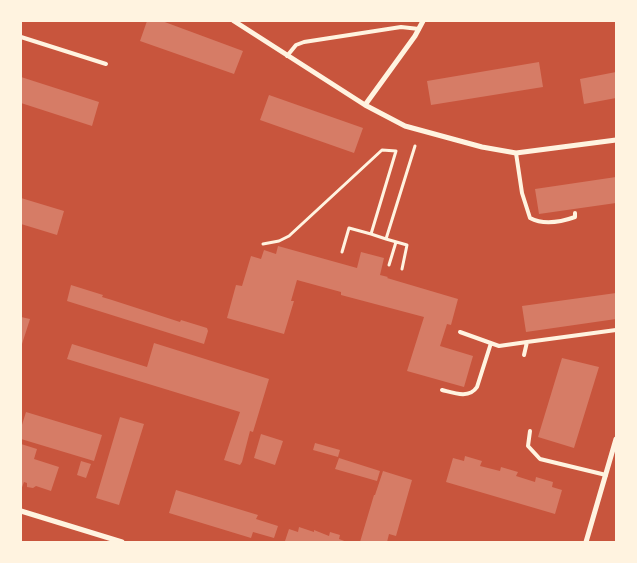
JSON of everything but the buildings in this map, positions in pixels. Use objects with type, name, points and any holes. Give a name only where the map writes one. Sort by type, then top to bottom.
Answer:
[{"type":"street","points":[[234,21],[365,105],[405,126],[482,147],[516,153],[616,140]]},
{"type":"street","points":[[365,105],[419,30],[423,21]]},
{"type":"street","points":[[586,542],[616,439]]},
{"type":"street","points":[[21,511],[122,542]]},
{"type":"lane","points":[[288,56],[296,45],[304,42],[401,27],[419,30]]},
{"type":"lane","points":[[21,37],[106,64]]},
{"type":"lane","points":[[516,153],[522,193],[530,218],[538,223],[567,220],[575,217],[575,213]]},
{"type":"lane","points":[[460,332],[499,346],[616,330]]},
{"type":"lane","points":[[524,355],[527,342]]},
{"type":"lane","points":[[442,390],[465,395],[474,393],[491,343]]},
{"type":"lane","points":[[530,431],[528,446],[540,459],[606,475]]},
{"type":"path","points":[[386,240],[415,146]]},
{"type":"path","points":[[263,244],[279,241],[289,236],[382,150],[396,151],[371,234]]},
{"type":"path","points":[[342,252],[349,228],[371,234],[408,245],[402,269]]},
{"type":"path","points":[[390,265],[396,242]]}]
